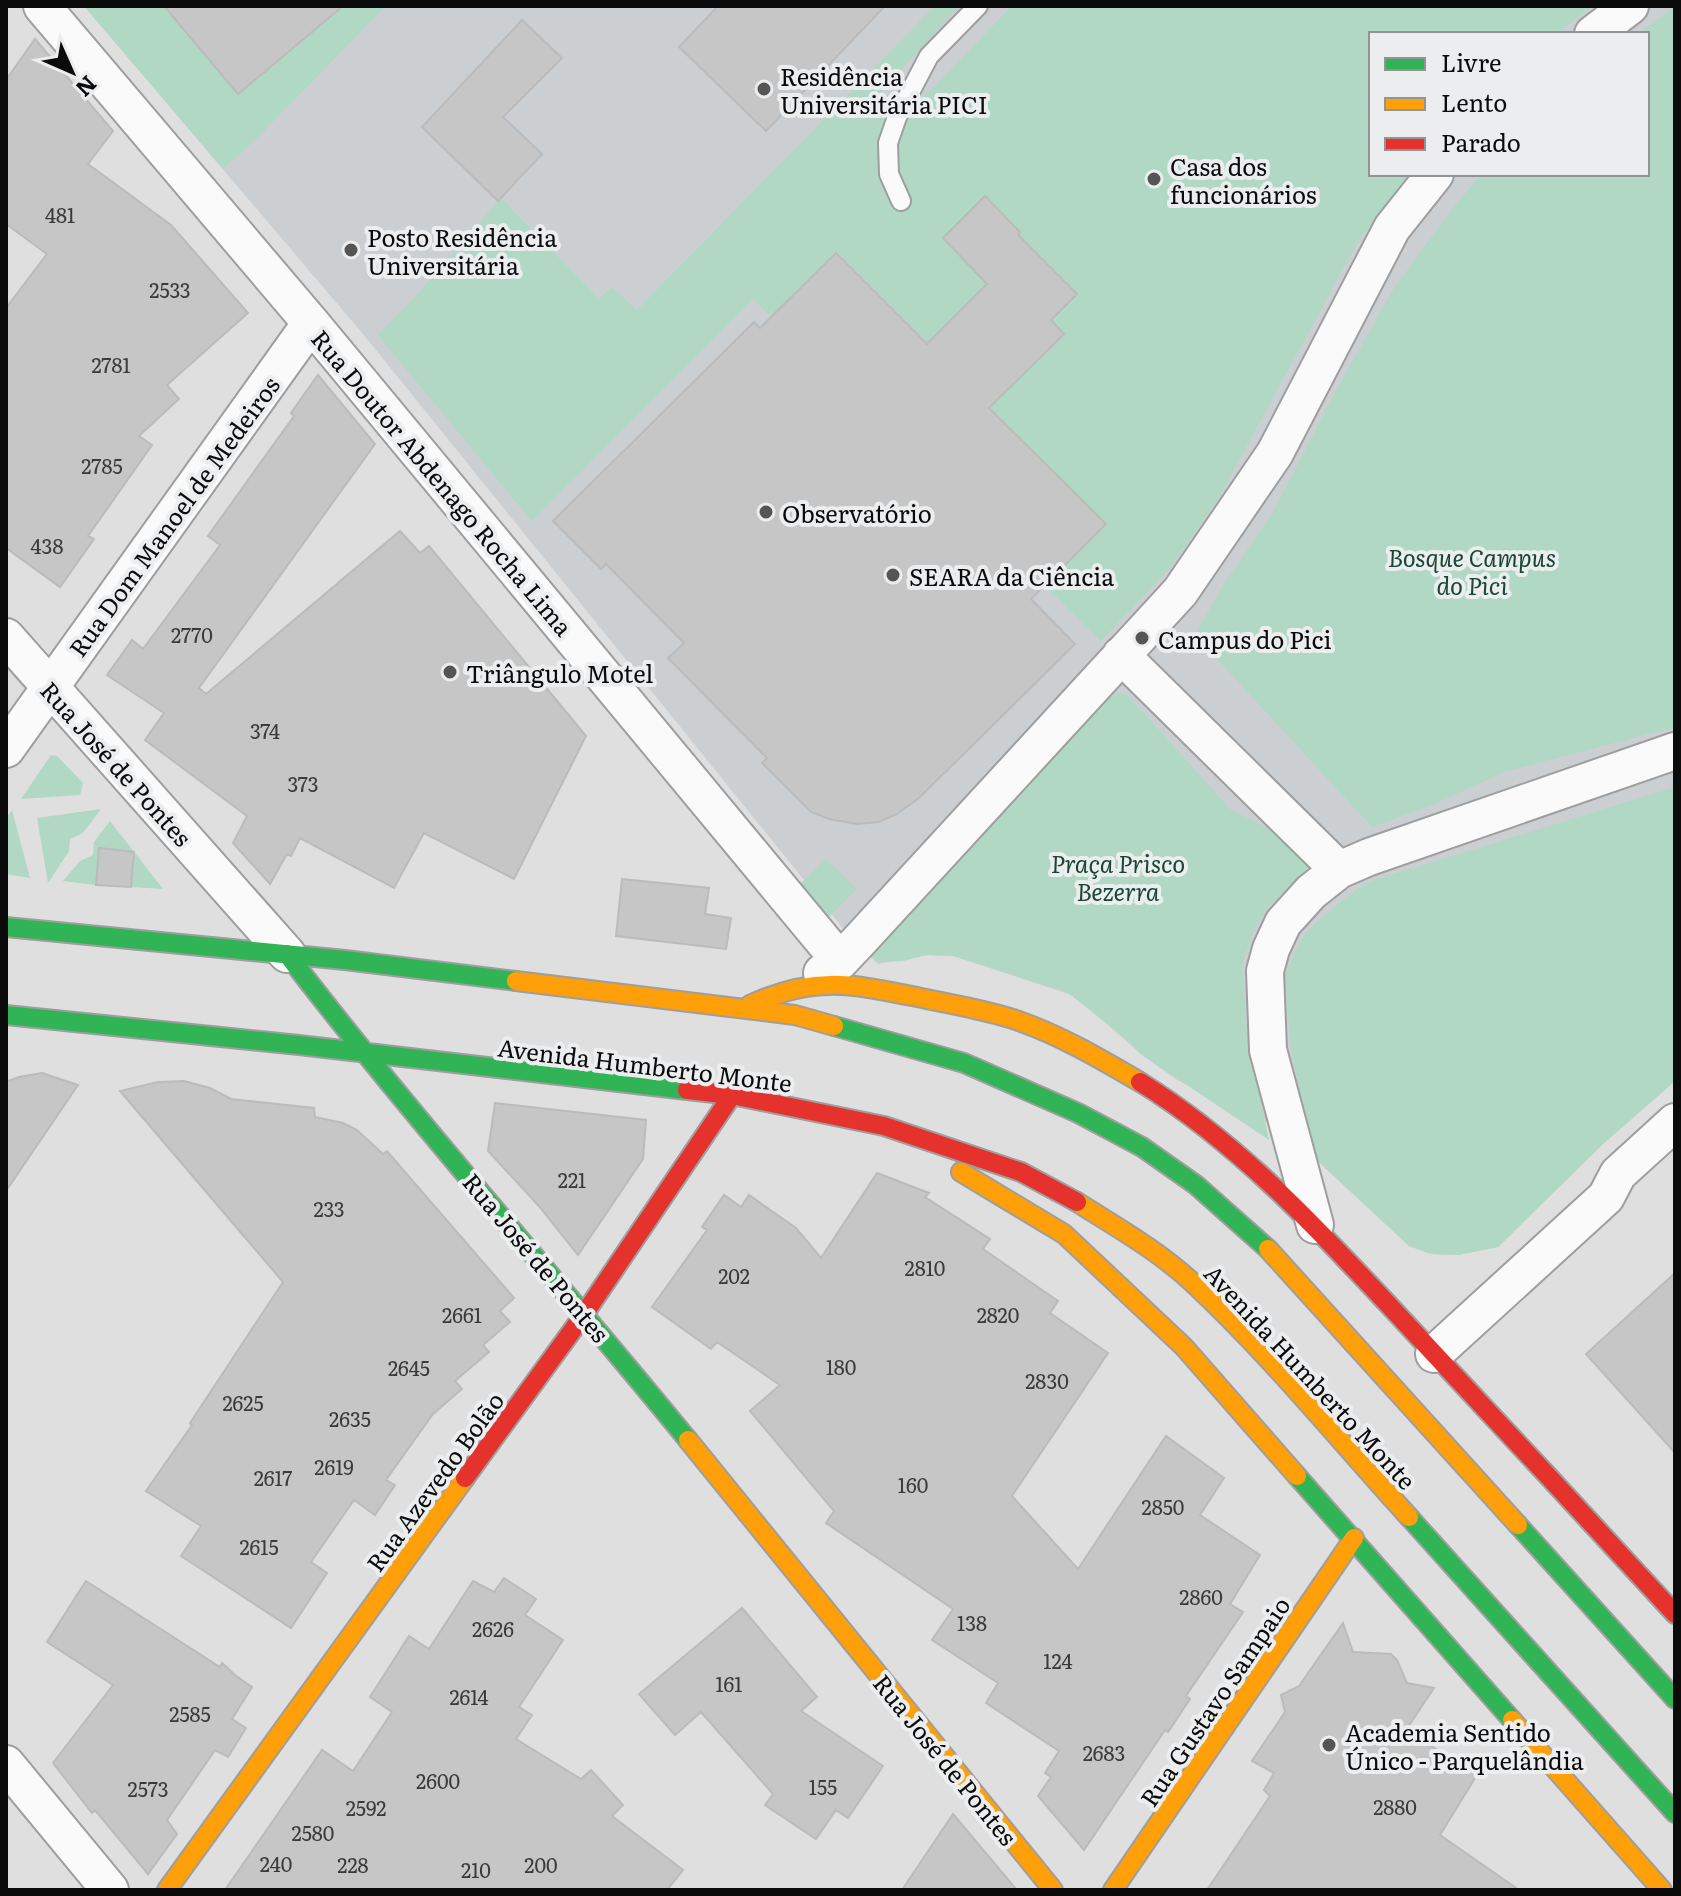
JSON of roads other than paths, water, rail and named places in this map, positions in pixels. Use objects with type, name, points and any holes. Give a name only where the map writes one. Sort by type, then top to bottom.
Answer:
[{"type":"main road","points":[[6,927],[287,954],[795,1015],[964,1063],[1078,1113],[1142,1147],[1196,1185],[1274,1255],[1675,1699]]},
{"type":"main road","name":"Rua José de Pontes","points":[[287,954],[362,1052],[585,1313],[1053,1890]]},
{"type":"main road","points":[[850,973],[1026,1023],[1101,1059],[1208,1129],[1315,1225],[1675,1614]]},
{"type":"main road","points":[[745,1008],[781,990],[802,986]]},
{"type":"main road","name":"Avenida Humberto Monte","points":[[6,1015],[732,1095],[884,1126],[1021,1172],[1074,1200],[1142,1244],[1191,1281],[1258,1350],[1675,1813]]},
{"type":"main road","name":"Rua Azevedo Bolão","points":[[167,1890],[585,1313],[732,1095]]},
{"type":"main road","points":[[884,1126],[1064,1234],[1184,1347],[1662,1890]]},
{"type":"main road","name":"Rua Gustavo Sampaio","points":[[1113,1890],[1354,1538]]},
{"type":"street","name":"Rua Doutor Abdenago Rocha Lima","points":[[42,6],[311,323],[850,973]]},
{"type":"street","points":[[1596,32],[1630,6]]},
{"type":"street","points":[[802,986],[850,973],[1121,655],[1180,592],[1267,466],[1392,228],[1433,176]]},
{"type":"street","name":"Rua Dom Manoel de Medeiros","points":[[6,749],[311,323]]},
{"type":"street","name":"Rua José de Pontes","points":[[6,637],[287,954]]},
{"type":"street","points":[[1121,655],[1339,870]]},
{"type":"street","points":[[1315,1225],[1268,1050],[1265,971],[1283,923],[1311,892],[1339,870],[1398,845],[1675,751]]},
{"type":"street","points":[[1434,1354],[1606,1197],[1618,1174],[1675,1122]]},
{"type":"street","points":[[1606,1197],[1633,1191],[1675,1151]]},
{"type":"street","points":[[6,1764],[110,1890]]},
{"type":"lane","points":[[901,201],[889,174],[888,143],[897,117],[929,56],[978,6]]},
{"type":"place","name":"Residência Universitária PICI","points":[[764,89]]},
{"type":"place","name":"Casa dos funcionários","points":[[1154,179]]},
{"type":"place","name":"Posto Residência Universitária","points":[[351,250]]},
{"type":"place","name":"Observatório","points":[[766,512]]},
{"type":"place","name":"SEARA da Ciência","points":[[893,575]]},
{"type":"place","name":"Campus do Pici","points":[[1142,638]]},
{"type":"place","name":"Triângulo Motel","points":[[450,672]]},
{"type":"place","name":"Academia Sentido Único - Parquelândia","points":[[1329,1745]]},
{"type":"park label","name":"Bosque Campus do Pici","points":[[1472,570]]},
{"type":"park label","name":"Praça Prisco Bezerra","points":[[1118,876]]}]
